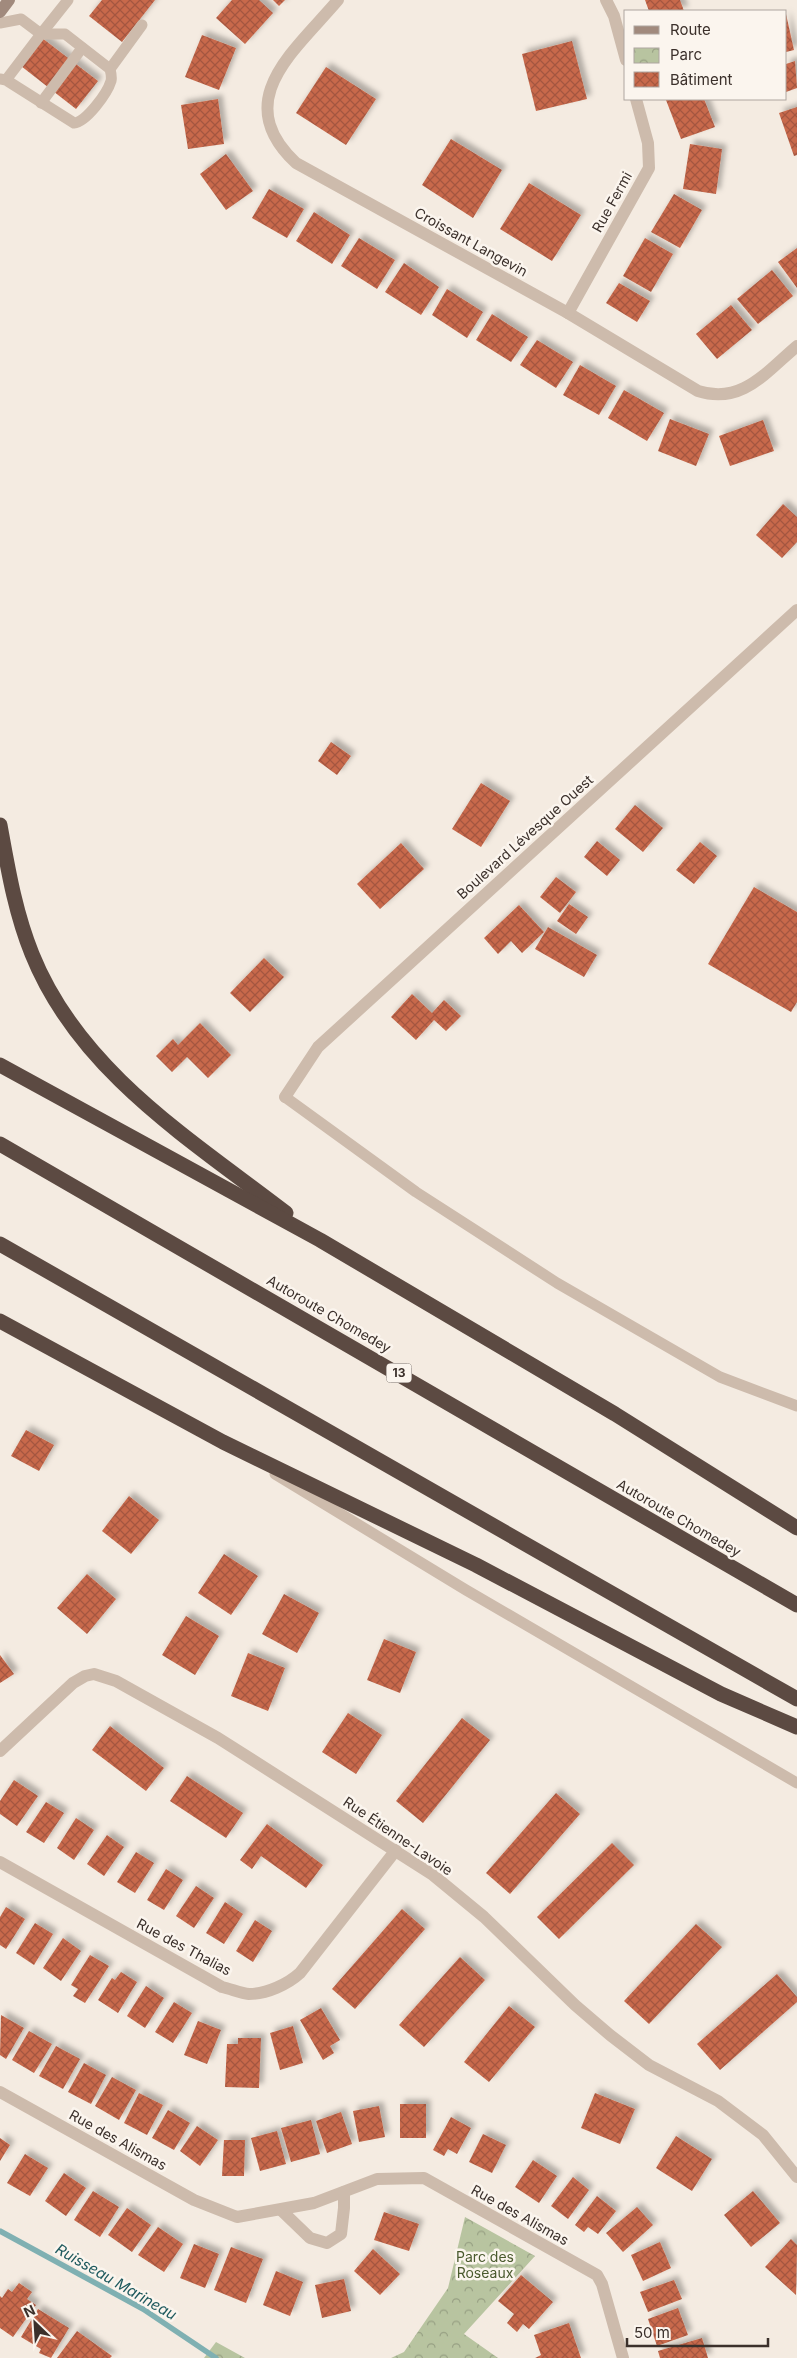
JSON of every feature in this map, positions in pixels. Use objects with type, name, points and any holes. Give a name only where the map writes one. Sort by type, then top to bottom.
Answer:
[{"type":"highway","points":[[0,825],[13,896],[32,955],[56,1001],[87,1046],[139,1100],[320,1240]]},
{"type":"highway","points":[[0,1065],[320,1240],[615,1414],[797,1528]]},
{"type":"highway","name":"Autoroute Chomedey","points":[[0,1144],[797,1605]]},
{"type":"highway","points":[[0,1244],[797,1699]]},
{"type":"highway","points":[[0,1321],[223,1442],[476,1565],[721,1694],[797,1727]]},
{"type":"street","points":[[0,12],[9,0]]},
{"type":"street","name":"Croissant Langevin","points":[[338,0],[281,67],[270,86],[267,102],[268,119],[275,139],[296,163],[568,313],[698,391],[714,396],[731,395],[751,386],[797,346]]},
{"type":"street","points":[[606,0],[614,16],[624,53]]},
{"type":"street","name":"Rue Fermi","points":[[568,313],[648,168],[648,143],[636,100]]},
{"type":"street","name":"Boulevard Lévesque Ouest","points":[[285,1097],[318,1047],[797,610]]},
{"type":"street","name":"Rue Étienne-Lavoie","points":[[0,1752],[73,1683],[94,1674],[116,1681],[218,1738],[433,1875],[484,1917],[575,2005],[610,2035],[649,2065],[718,2100],[763,2135],[797,2177]]},
{"type":"street","name":"Rue des Thalias","points":[[0,1862],[222,1987],[250,1994],[290,1982],[300,1973],[396,1850]]},
{"type":"street","name":"Rue des Alismas","points":[[0,2092],[194,2200],[237,2217],[314,2204],[377,2179],[424,2178],[597,2275],[602,2284],[623,2358]]},
{"type":"street","points":[[282,2210],[310,2238],[327,2243],[341,2234],[344,2192]]},
{"type":"lane","points":[[68,0],[3,79],[70,122],[83,120],[108,87],[111,76],[110,69],[142,24]]},
{"type":"lane","points":[[0,23],[21,20],[41,34],[64,34],[110,69]]},
{"type":"lane","points":[[41,103],[82,48]]},
{"type":"lane","points":[[285,1097],[416,1192],[557,1283],[720,1376],[797,1406]]},
{"type":"lane","points":[[223,1442],[466,1590],[797,1783]]},
{"type":"green space","name":"Parc des Roseaux","points":[[465,2217],[535,2256],[464,2334],[498,2358],[391,2358],[404,2352],[448,2288]]},
{"type":"green space","points":[[216,2342],[245,2358],[204,2358]]},
{"type":"building","points":[[102,0],[155,0],[122,42],[89,16]]},
{"type":"building","points":[[232,0],[259,0],[273,13],[245,44],[216,18]]},
{"type":"building","points":[[273,0],[285,0],[279,6]]},
{"type":"building","points":[[645,0],[680,0],[684,10],[649,10]]},
{"type":"building","points":[[787,18],[794,50],[787,52]]},
{"type":"building","points":[[202,35],[236,48],[219,90],[185,77]]},
{"type":"building","points":[[42,38],[98,81],[76,109],[21,66]]},
{"type":"building","points":[[572,41],[587,99],[536,111],[522,54]]},
{"type":"building","points":[[795,61],[797,88],[787,92],[787,64]]},
{"type":"building","points":[[326,67],[376,99],[346,145],[296,113]]},
{"type":"building","points":[[218,99],[224,144],[188,149],[181,105]]},
{"type":"building","points":[[666,100],[704,100],[715,127],[681,139]]},
{"type":"building","points":[[797,107],[797,155],[794,156],[779,113]]},
{"type":"building","points":[[451,139],[502,170],[473,218],[422,185]]},
{"type":"building","points":[[690,144],[722,149],[716,194],[683,189]]},
{"type":"building","points":[[226,154],[253,191],[226,210],[200,174]]},
{"type":"building","points":[[529,183],[581,215],[552,261],[500,229]]},
{"type":"building","points":[[269,189],[304,209],[287,238],[252,218]]},
{"type":"building","points":[[674,194],[702,210],[680,248],[651,232]]},
{"type":"building","points":[[314,212],[350,235],[332,264],[296,241]]},
{"type":"building","points":[[359,238],[395,260],[377,289],[341,266]]},
{"type":"building","points":[[645,238],[673,254],[651,292],[623,276]]},
{"type":"building","points":[[797,248],[797,288],[778,262]]},
{"type":"building","points":[[404,263],[439,287],[421,315],[385,292]]},
{"type":"building","points":[[772,270],[793,296],[758,324],[737,299]]},
{"type":"building","points":[[619,283],[650,301],[637,322],[606,303]]},
{"type":"building","points":[[447,289],[483,312],[467,338],[432,315]]},
{"type":"building","points":[[731,305],[752,330],[717,359],[696,334]]},
{"type":"building","points":[[492,314],[528,337],[511,362],[476,340]]},
{"type":"building","points":[[537,340],[573,362],[556,388],[520,365]]},
{"type":"building","points":[[580,365],[616,386],[599,415],[563,395]]},
{"type":"building","points":[[624,390],[664,413],[647,441],[608,418]]},
{"type":"building","points":[[670,419],[709,434],[696,466],[658,451]]},
{"type":"building","points":[[763,420],[774,451],[730,466],[719,436]]},
{"type":"building","points":[[783,504],[797,517],[797,542],[782,558],[756,535]]},
{"type":"building","points":[[331,742],[351,756],[337,775],[318,761]]},
{"type":"building","points":[[481,783],[510,801],[481,847],[452,829]]},
{"type":"building","points":[[635,805],[663,828],[643,852],[615,829]]},
{"type":"building","points":[[597,841],[620,860],[607,876],[584,857]]},
{"type":"building","points":[[700,842],[717,856],[694,884],[676,870]]},
{"type":"building","points":[[401,843],[424,869],[380,909],[357,884]]},
{"type":"building","points":[[556,877],[576,892],[560,913],[540,897]]},
{"type":"building","points":[[754,887],[797,912],[797,1002],[791,1012],[708,964]]},
{"type":"building","points":[[569,904],[588,917],[576,934],[557,921]]},
{"type":"building","points":[[519,905],[544,932],[522,953],[511,941],[498,954],[484,938]]},
{"type":"building","points":[[548,927],[597,955],[584,977],[535,949]]},
{"type":"building","points":[[264,958],[284,977],[250,1012],[230,993]]},
{"type":"building","points":[[412,994],[432,1013],[444,1000],[461,1016],[446,1031],[434,1020],[416,1040],[391,1017]]},
{"type":"building","points":[[200,1023],[231,1055],[208,1078],[187,1057],[172,1072],[156,1056],[173,1039],[178,1045]]},
{"type":"building","points":[[26,1430],[54,1445],[39,1471],[11,1456]]},
{"type":"building","points":[[129,1496],[159,1520],[131,1554],[102,1531]]},
{"type":"building","points":[[224,1554],[258,1576],[231,1615],[198,1593]]},
{"type":"building","points":[[87,1574],[116,1599],[87,1634],[57,1608]]},
{"type":"building","points":[[284,1594],[319,1613],[297,1653],[262,1634]]},
{"type":"building","points":[[186,1616],[219,1636],[195,1675],[162,1655]]},
{"type":"building","points":[[384,1639],[416,1652],[400,1693],[367,1680]]},
{"type":"building","points":[[248,1653],[285,1668],[268,1711],[231,1696]]},
{"type":"building","points":[[0,1655],[14,1674],[0,1683]]},
{"type":"building","points":[[348,1713],[382,1735],[356,1774],[322,1752]]},
{"type":"building","points":[[462,1718],[490,1740],[423,1823],[396,1801]]},
{"type":"building","points":[[110,1726],[164,1768],[146,1791],[92,1750]]},
{"type":"building","points":[[187,1776],[243,1813],[226,1838],[170,1801]]},
{"type":"building","points":[[14,1780],[38,1796],[17,1826],[0,1814],[0,1801]]},
{"type":"building","points":[[556,1793],[580,1814],[510,1894],[486,1873]]},
{"type":"building","points":[[46,1802],[64,1813],[44,1843],[26,1832]]},
{"type":"building","points":[[76,1818],[94,1830],[74,1860],[57,1848]]},
{"type":"building","points":[[267,1824],[323,1865],[306,1888],[261,1856],[252,1869],[240,1860]]},
{"type":"building","points":[[107,1835],[124,1847],[104,1876],[87,1864]]},
{"type":"building","points":[[612,1843],[634,1865],[559,1939],[537,1917]]},
{"type":"building","points":[[136,1852],[154,1863],[135,1893],[117,1882]]},
{"type":"building","points":[[166,1869],[183,1880],[164,1910],[147,1900]]},
{"type":"building","points":[[196,1886],[214,1898],[194,1928],[176,1916]]},
{"type":"building","points":[[225,1902],[243,1914],[224,1944],[206,1933]]},
{"type":"building","points":[[6,1907],[25,1919],[6,1949],[0,1945],[0,1917]]},
{"type":"building","points":[[402,1909],[425,1929],[355,2009],[332,1989]]},
{"type":"building","points":[[255,1920],[272,1931],[253,1962],[236,1951]]},
{"type":"building","points":[[35,1923],[53,1934],[34,1965],[16,1953]]},
{"type":"building","points":[[696,1924],[722,1947],[649,2024],[624,2001]]},
{"type":"building","points":[[63,1938],[81,1951],[61,1981],[43,1968]]},
{"type":"building","points":[[90,1955],[109,1966],[85,2003],[73,1996],[78,1989],[71,1985]]},
{"type":"building","points":[[460,1957],[485,1980],[424,2047],[399,2025]]},
{"type":"building","points":[[121,1972],[137,1982],[118,2013],[98,2000],[112,1978],[115,1980]]},
{"type":"building","points":[[777,1974],[797,1997],[797,2002],[720,2070],[697,2044]]},
{"type":"building","points":[[146,1986],[164,1998],[145,2028],[127,2016]]},
{"type":"building","points":[[174,2002],[192,2013],[173,2043],[155,2032]]},
{"type":"building","points":[[509,2006],[535,2027],[489,2082],[464,2062]]},
{"type":"building","points":[[321,2008],[340,2040],[330,2046],[334,2053],[323,2060],[300,2020]]},
{"type":"building","points":[[1,2015],[24,2028],[6,2059],[0,2055]]},
{"type":"building","points":[[198,2021],[221,2030],[207,2064],[184,2055]]},
{"type":"building","points":[[293,2026],[303,2063],[280,2070],[270,2033]]},
{"type":"building","points":[[29,2031],[52,2044],[34,2073],[12,2060]]},
{"type":"building","points":[[238,2038],[261,2038],[259,2088],[225,2087],[227,2044],[238,2044]]},
{"type":"building","points":[[56,2046],[80,2059],[63,2089],[39,2076]]},
{"type":"building","points":[[84,2063],[106,2075],[91,2104],[68,2092]]},
{"type":"building","points":[[112,2077],[136,2090],[119,2120],[95,2106]]},
{"type":"building","points":[[139,2093],[163,2105],[147,2135],[124,2123]]},
{"type":"building","points":[[595,2093],[635,2109],[620,2144],[581,2128]]},
{"type":"building","points":[[400,2104],[426,2104],[426,2138],[400,2138]]},
{"type":"building","points":[[379,2106],[385,2137],[359,2142],[353,2111]]},
{"type":"building","points":[[168,2110],[190,2123],[174,2150],[152,2138]]},
{"type":"building","points":[[341,2112],[352,2144],[327,2153],[316,2121]]},
{"type":"building","points":[[451,2117],[471,2128],[457,2154],[448,2149],[444,2156],[433,2150]]},
{"type":"building","points":[[311,2120],[320,2154],[291,2162],[281,2128]]},
{"type":"building","points":[[197,2126],[218,2140],[200,2166],[180,2151]]},
{"type":"building","points":[[277,2131],[286,2164],[260,2171],[251,2138]]},
{"type":"building","points":[[483,2134],[506,2145],[492,2173],[469,2162]]},
{"type":"building","points":[[676,2136],[712,2159],[692,2191],[656,2168]]},
{"type":"building","points":[[0,2138],[10,2145],[0,2161]]},
{"type":"building","points":[[224,2140],[245,2140],[244,2176],[222,2176]]},
{"type":"building","points":[[25,2154],[48,2168],[30,2196],[7,2183]]},
{"type":"building","points":[[533,2160],[557,2176],[539,2203],[515,2187]]},
{"type":"building","points":[[64,2173],[86,2188],[66,2216],[45,2201]]},
{"type":"building","points":[[573,2177],[589,2190],[568,2219],[551,2206]]},
{"type":"building","points":[[93,2191],[119,2207],[100,2237],[74,2220]]},
{"type":"building","points":[[753,2191],[780,2223],[751,2247],[724,2215]]},
{"type":"building","points":[[597,2196],[616,2211],[598,2234],[588,2227],[584,2232],[575,2225]]},
{"type":"building","points":[[637,2207],[653,2225],[623,2252],[606,2233]]},
{"type":"building","points":[[127,2208],[151,2225],[132,2252],[108,2235]]},
{"type":"building","points":[[384,2212],[419,2224],[409,2251],[374,2240]]},
{"type":"building","points":[[158,2227],[183,2244],[164,2272],[138,2255]]},
{"type":"building","points":[[791,2239],[797,2245],[796,2295],[765,2267]]},
{"type":"building","points":[[660,2242],[671,2268],[643,2281],[631,2255]]},
{"type":"building","points":[[194,2244],[219,2254],[205,2288],[180,2278]]},
{"type":"building","points":[[231,2247],[263,2259],[246,2303],[214,2290]]},
{"type":"building","points":[[373,2249],[400,2274],[380,2295],[354,2271]]},
{"type":"building","points":[[276,2271],[303,2282],[290,2316],[263,2305]]},
{"type":"building","points":[[521,2275],[553,2302],[529,2329],[523,2324],[517,2332],[507,2323],[514,2314],[498,2301]]},
{"type":"building","points":[[344,2279],[351,2311],[322,2318],[315,2285]]},
{"type":"building","points":[[674,2280],[682,2299],[648,2312],[640,2292]]},
{"type":"building","points":[[19,2283],[32,2292],[27,2299],[36,2305],[13,2337],[0,2328],[0,2296],[2,2298],[8,2289],[12,2292]]},
{"type":"building","points":[[678,2308],[688,2335],[657,2346],[648,2319]]},
{"type":"building","points":[[38,2309],[69,2328],[51,2358],[39,2353],[41,2349],[21,2337]]},
{"type":"building","points":[[569,2323],[581,2358],[535,2358],[541,2355],[534,2335]]},
{"type":"building","points":[[77,2331],[112,2356],[110,2358],[57,2358]]},
{"type":"building","points":[[702,2338],[708,2358],[660,2358],[658,2351]]},
{"type":"waterway","name":"Ruisseau Marineau","points":[[0,2231],[143,2309],[216,2358]]}]
